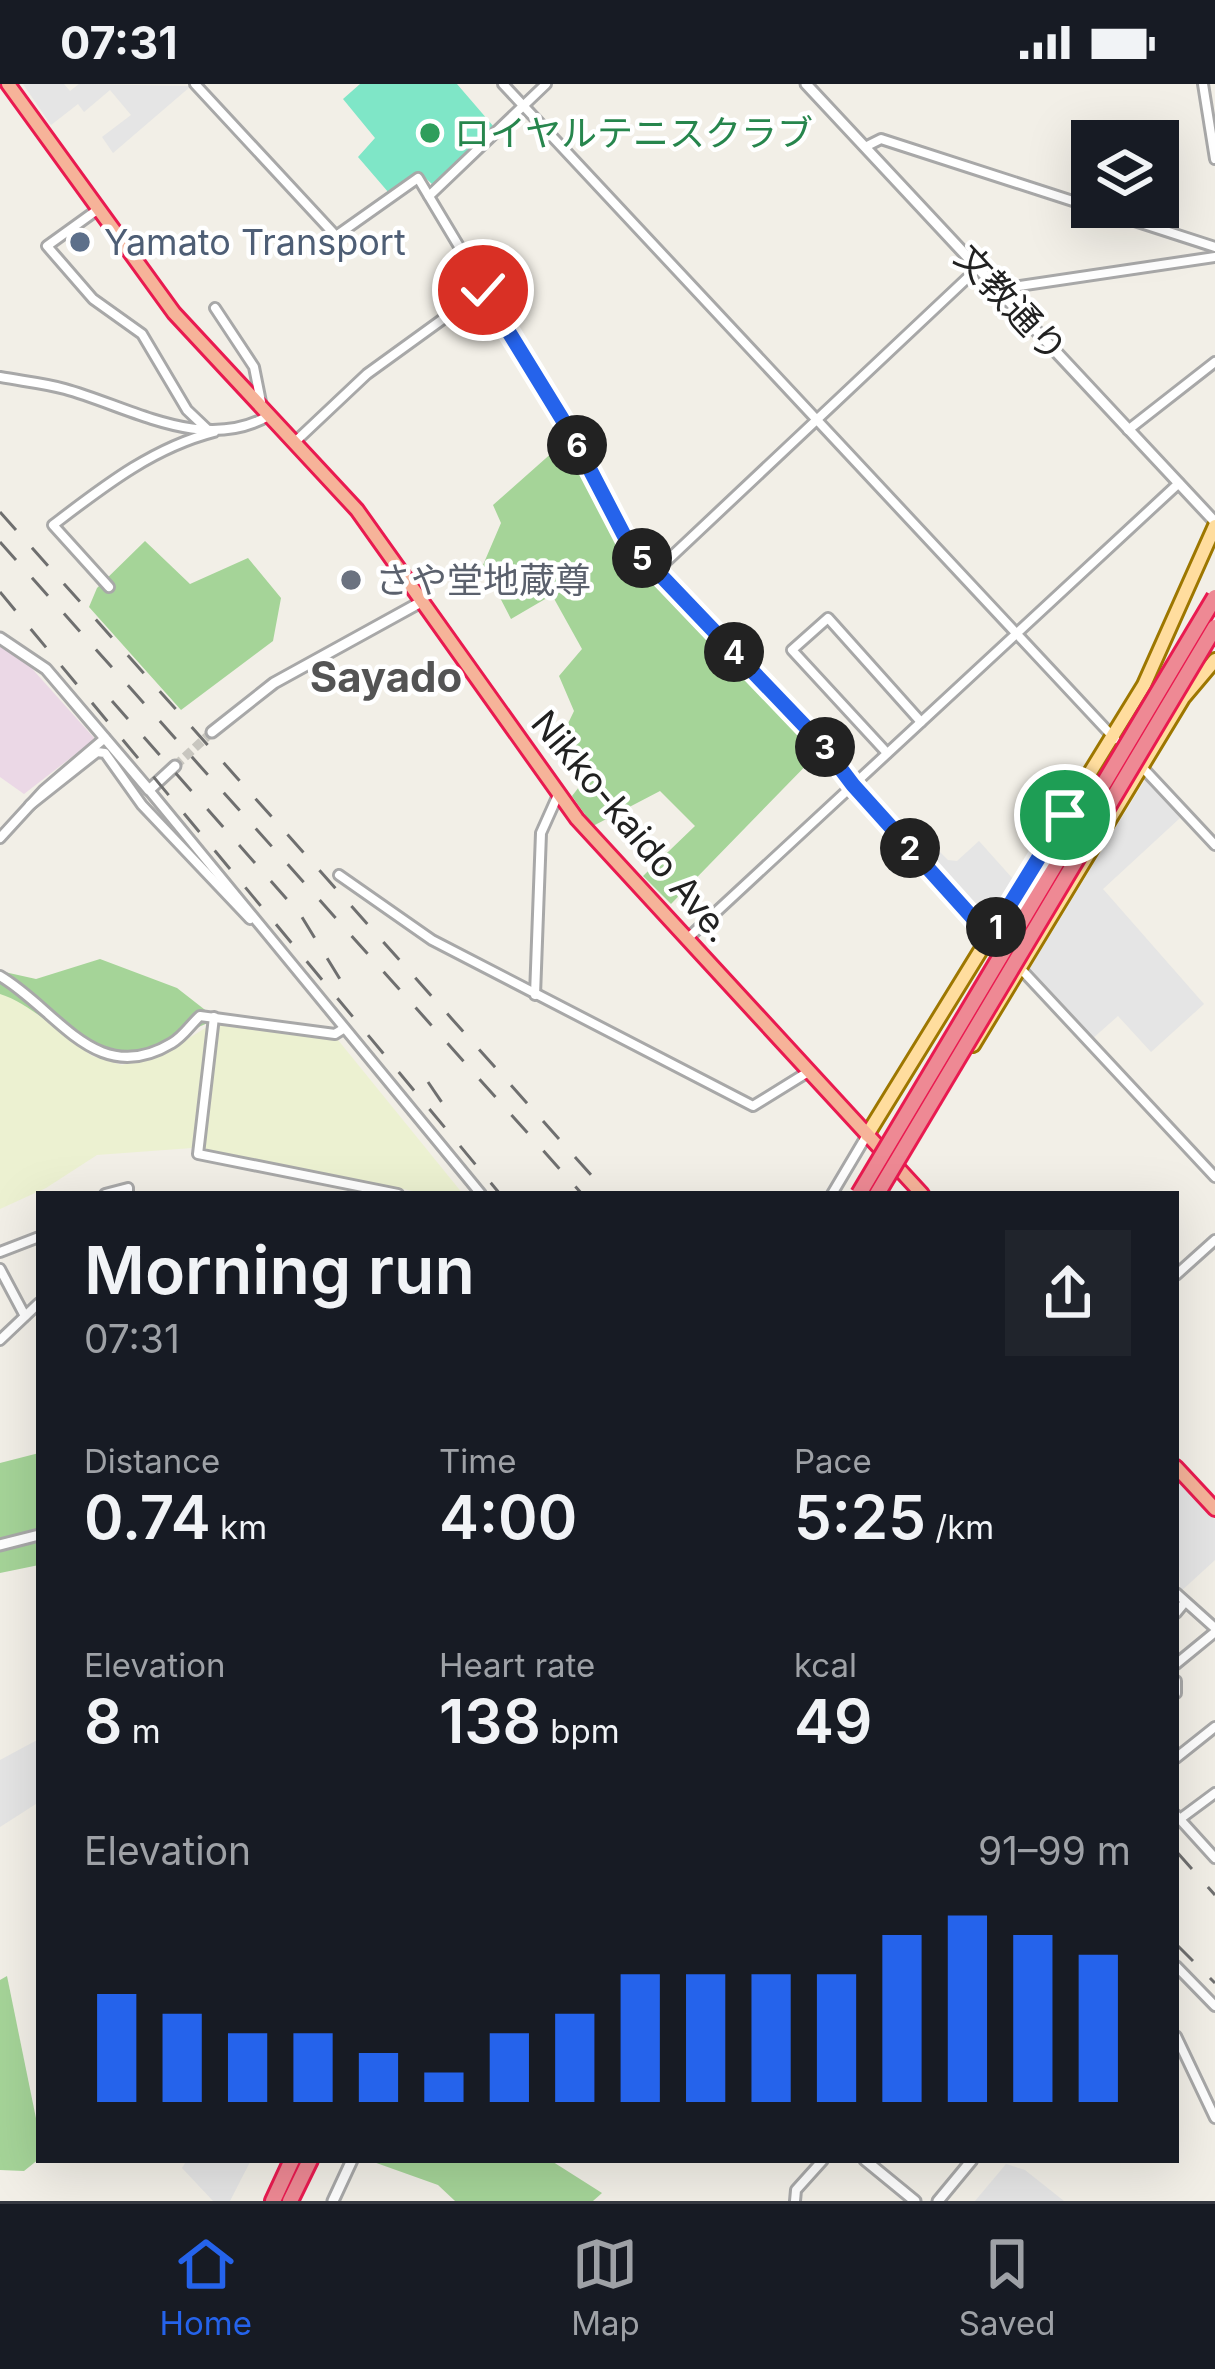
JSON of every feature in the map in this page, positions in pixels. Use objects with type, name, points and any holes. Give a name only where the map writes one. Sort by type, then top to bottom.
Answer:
[{"type":"highway","name":"Nikko-kaido Ave.","points":[[8,84],[174,313],[347,498],[558,795],[919,1191]]},
{"type":"highway","points":[[862,1191],[1215,597]]},
{"type":"highway","points":[[879,1191],[1215,627]]},
{"type":"highway","points":[[1179,1470],[1215,1507]]},
{"type":"highway","points":[[273,2201],[291,2163]]},
{"type":"highway","points":[[290,2201],[309,2163]]},
{"type":"main road","points":[[867,1135],[1113,738],[1154,666],[1215,524]]},
{"type":"main road","points":[[896,1166],[1022,970],[1183,698],[1215,660]]},
{"type":"street","points":[[195,84],[336,236],[418,178],[572,435],[619,530],[822,744],[990,937],[1215,1177]]},
{"type":"street","points":[[502,84],[1215,845]]},
{"type":"street","points":[[429,196],[546,84]]},
{"type":"street","name":"文教通り","points":[[806,84],[1215,524]]},
{"type":"street","points":[[1203,84],[1215,159]]},
{"type":"street","points":[[865,147],[881,140],[1215,247]]},
{"type":"street","points":[[97,210],[47,246],[93,299],[142,334],[187,410],[211,431]]},
{"type":"street","points":[[1000,290],[1215,257]]},
{"type":"street","points":[[654,572],[979,268]]},
{"type":"street","points":[[297,440],[367,374],[483,290]]},
{"type":"street","points":[[0,377],[62,388],[129,414],[211,431],[238,431],[266,409],[254,368],[215,308]]},
{"type":"street","points":[[1128,430],[1215,362]]},
{"type":"street","points":[[109,587],[53,525],[145,460],[176,442],[211,431]]},
{"type":"street","points":[[686,940],[1179,483]]},
{"type":"street","points":[[212,732],[274,683],[421,602]]},
{"type":"street","points":[[887,753],[792,650],[828,618],[922,722]]},
{"type":"street","points":[[0,638],[46,669],[478,1191]]},
{"type":"street","points":[[0,838],[105,739]]},
{"type":"street","points":[[30,805],[97,752],[105,753],[142,806],[172,831],[238,910],[261,927]]},
{"type":"street","points":[[149,790],[175,766]]},
{"type":"street","points":[[535,995],[541,833],[558,795]]},
{"type":"street","points":[[339,874],[432,940],[753,1106],[808,1072]]},
{"type":"street","points":[[0,976],[58,1026],[110,1058],[130,1058],[158,1049],[200,1016],[335,1034],[343,1029]]},
{"type":"street","points":[[214,1016],[198,1154],[383,1191]]},
{"type":"street","points":[[834,1191],[867,1135]]},
{"type":"street","points":[[0,1252],[36,1240]]},
{"type":"street","points":[[1179,1272],[1215,1240]]},
{"type":"street","points":[[0,1269],[26,1316]]},
{"type":"street","points":[[0,1340],[36,1306]]},
{"type":"street","points":[[0,1546],[36,1536]]},
{"type":"street","points":[[1179,1596],[1215,1630],[1179,1661]]},
{"type":"street","points":[[1179,1609],[1185,1602]]},
{"type":"street","points":[[1179,1756],[1215,1727]]},
{"type":"street","points":[[1179,1816],[1215,1793]]},
{"type":"street","points":[[1179,1818],[1215,1858]]},
{"type":"street","points":[[1179,1969],[1215,2006]]},
{"type":"street","points":[[1179,2042],[1215,2118]]},
{"type":"street","points":[[333,2201],[351,2163]]},
{"type":"street","points":[[795,2201],[796,2190],[820,2163]]},
{"type":"street","points":[[869,2163],[915,2201]]},
{"type":"street","points":[[938,2201],[970,2163]]},
{"type":"shaded area","points":[[23,84],[64,84],[70,91],[79,84],[191,86],[113,153],[102,137],[131,115],[110,90],[84,112],[78,104],[51,125]]},
{"type":"shaded area","points":[[0,646],[27,663],[95,739],[24,794],[0,777]]},
{"type":"shaded area","points":[[1146,778],[1180,818],[1103,889],[1204,1004],[1151,1052],[1118,1016],[1092,1039],[1029,970]]},
{"type":"shaded area","points":[[979,841],[1013,879],[994,911],[979,917],[922,858],[940,842],[938,850],[948,860],[957,861]]},
{"type":"shaded area","points":[[1179,1482],[1215,1519],[1215,1560],[1180,1592]]},
{"type":"shaded area","points":[[36,1741],[36,1804],[0,1827],[0,1760]]},
{"type":"shaded area","points":[[185,2163],[249,2163],[230,2201],[213,2201],[182,2168]]},
{"type":"shaded area","points":[[1006,2164],[1025,2170],[1064,2201],[975,2201]]},
{"type":"green space","name":"ロイヤルテニスクラブ","points":[[360,84],[457,84],[494,127],[433,185],[420,173],[389,193],[358,157],[375,138],[343,99]]},
{"type":"green space","points":[[563,443],[615,536],[822,749],[671,904],[643,876],[695,826],[660,791],[593,826],[572,796],[593,769],[563,734],[574,711],[559,676],[582,649],[552,595],[511,619],[483,565],[501,523],[493,505]]},
{"type":"green space","points":[[145,541],[190,584],[248,558],[281,598],[273,641],[181,710],[89,607],[97,588]]},
{"type":"green space","points":[[100,959],[177,988],[218,1020],[151,1053],[122,1058],[85,1047],[0,994],[0,971],[36,979]]},
{"type":"green space","points":[[0,986],[92,1056],[122,1065],[168,1051],[207,1027],[192,1148],[97,1155],[46,1188],[0,1209]]},
{"type":"green space","points":[[218,1025],[338,1040],[461,1191],[413,1191],[204,1150]]},
{"type":"green space","points":[[36,1454],[36,1566],[0,1573],[0,1463]]},
{"type":"green space","points":[[7,1976],[36,2118],[36,2161],[24,2171],[0,2170],[0,1980]]},
{"type":"green space","points":[[376,2163],[555,2163],[602,2193],[593,2201],[455,2201],[438,2185]]},
{"type":"tunnel","points":[[175,766],[212,732]]},
{"type":"railway","points":[[0,512],[605,1191]]},
{"type":"railway","points":[[0,542],[579,1191]]},
{"type":"railway","points":[[0,592],[498,1191]]},
{"type":"railway","points":[[112,701],[300,914],[343,984]]},
{"type":"railway","points":[[428,1082],[445,1107]]},
{"type":"railway","points":[[1179,1854],[1215,1895]]},
{"type":"railway","points":[[1179,1947],[1215,1983]]},
{"type":"place","name":"ロイヤルテニスクラブ","points":[[430,133]]},
{"type":"place","name":"Yamato Transport","points":[[80,242]]},
{"type":"place","name":"さや堂地蔵尊","points":[[351,580]]},
{"type":"district","name":"Sayado","points":[[386,676]]},
{"type":"route","points":[[483,290],[572,435],[626,539],[822,744],[990,937],[1065,815]]}]
